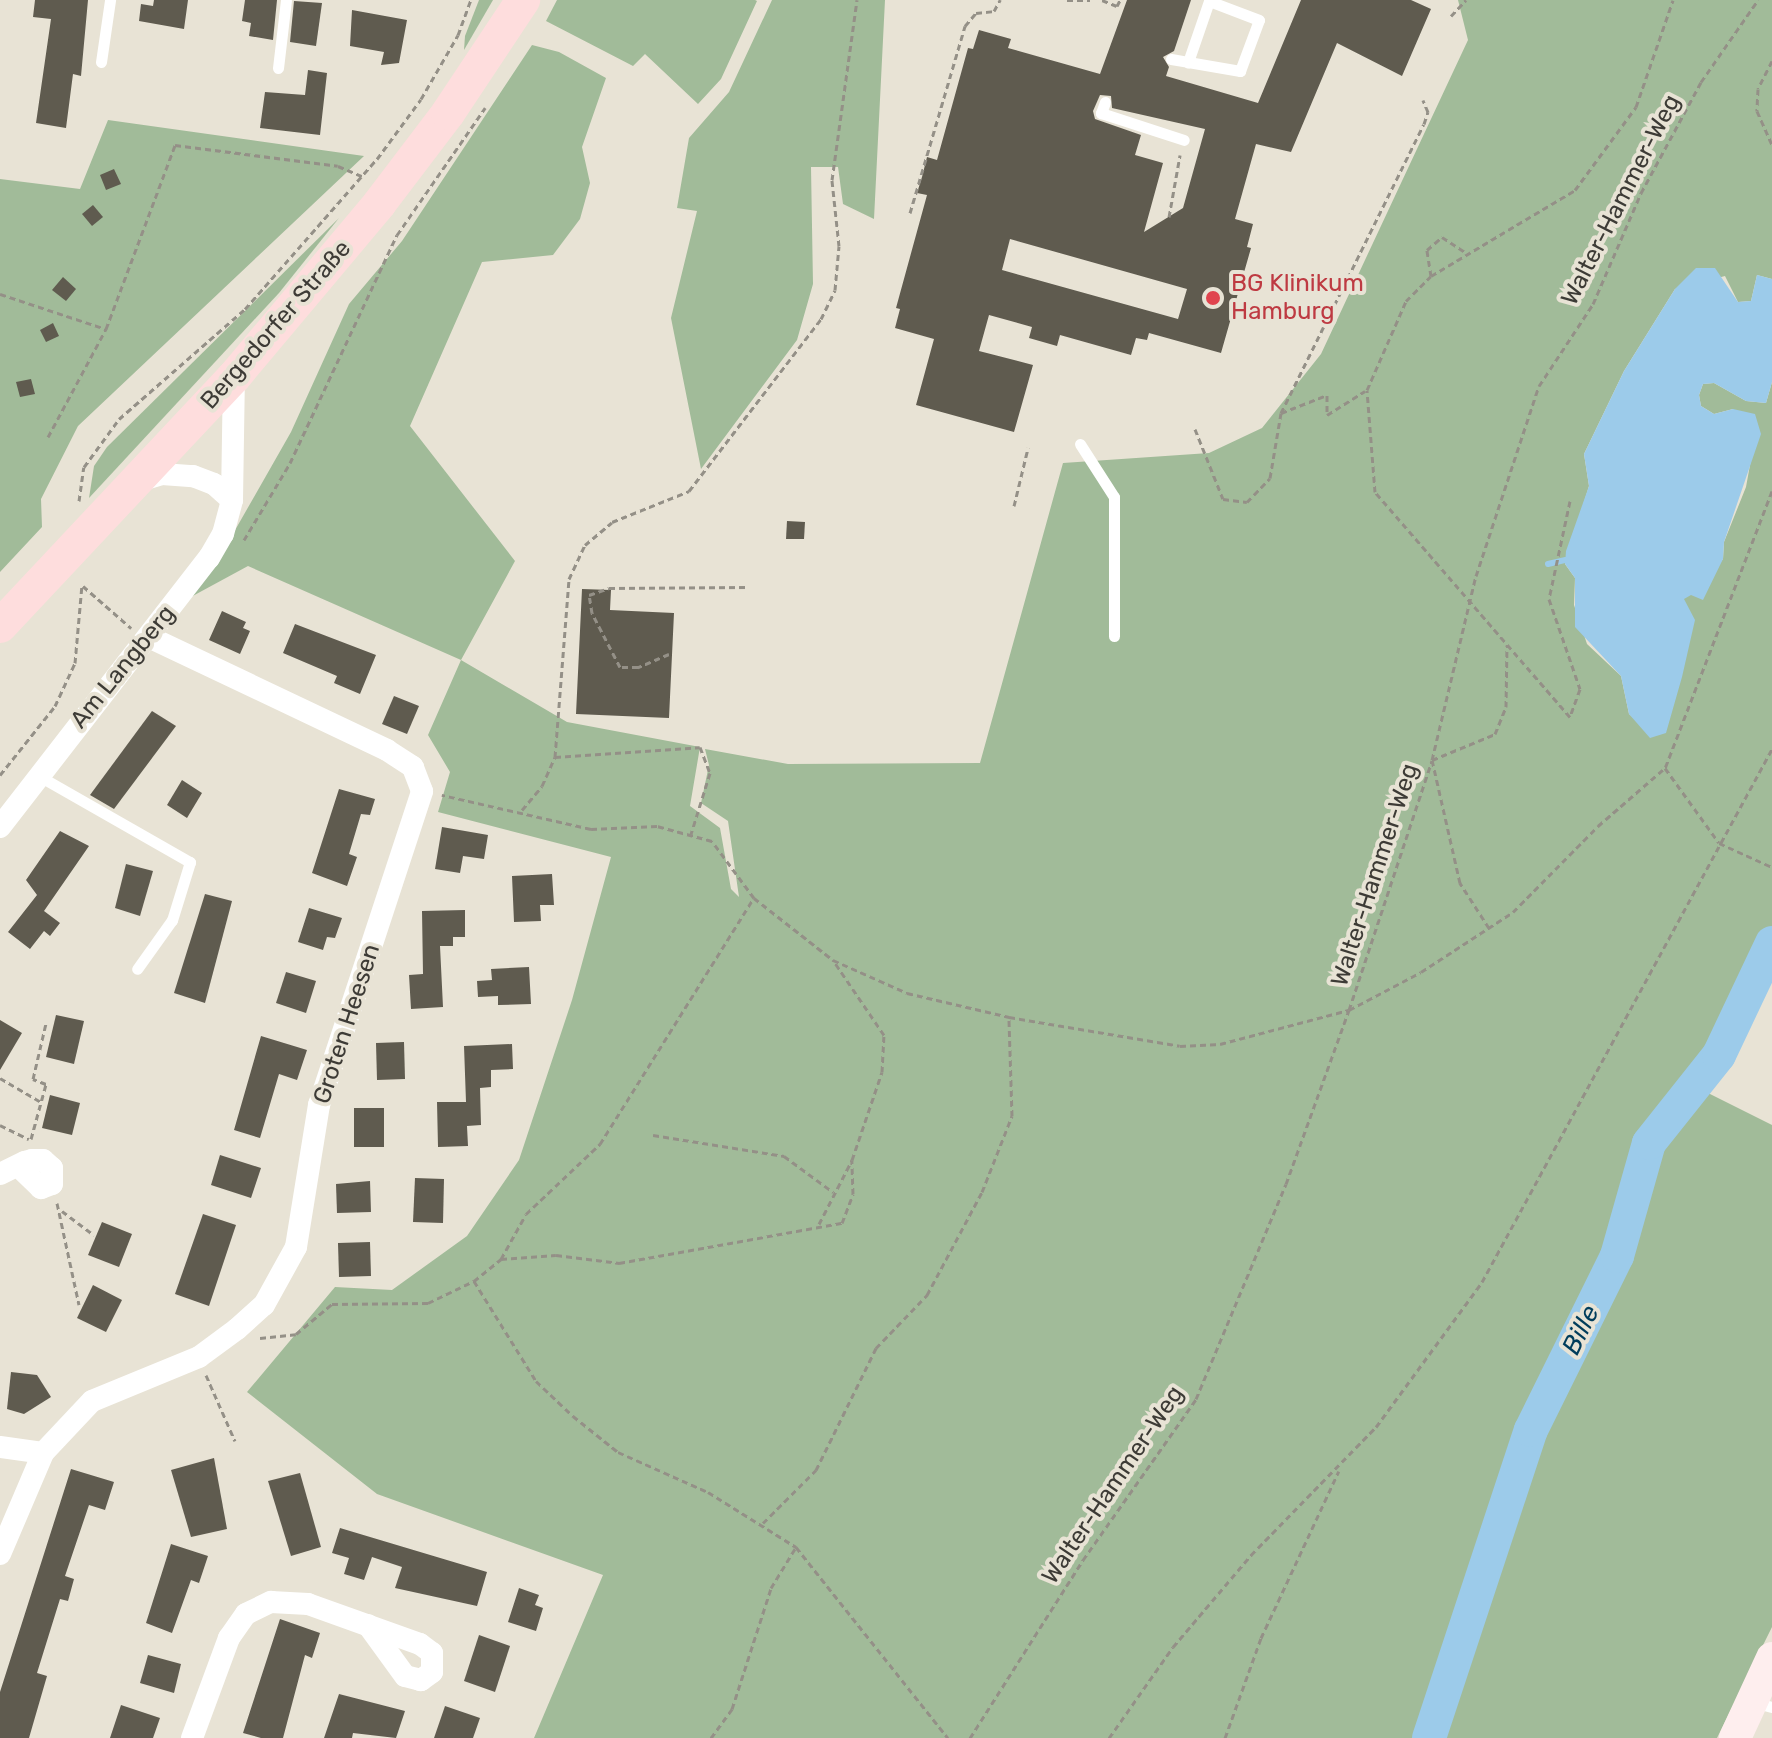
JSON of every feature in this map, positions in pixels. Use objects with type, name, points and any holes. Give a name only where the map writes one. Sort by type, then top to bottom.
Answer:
[{"type":"main road","name":"Bergedorfer Straße","points":[[0,626],[234,377],[388,193],[448,113],[523,0]]},
{"type":"street","name":"Am Langberg","points":[[0,827],[209,558],[232,500],[234,377]]},
{"type":"street","points":[[135,483],[154,474],[193,476],[214,484],[232,500]]},
{"type":"street","points":[[149,637],[387,750],[413,767],[422,791]]},
{"type":"street","name":"Groten Heesen","points":[[0,1554],[43,1453],[92,1401],[199,1357],[264,1305],[296,1247],[319,1105],[422,791]]},
{"type":"street","points":[[19,1161],[35,1184],[50,1187]]},
{"type":"street","points":[[0,1447],[43,1453]]},
{"type":"street","points":[[192,1738],[225,1646],[253,1609],[293,1600],[368,1625]]},
{"type":"street","points":[[1735,1738],[1762,1704],[1772,1658]]},
{"type":"lane","points":[[101,62],[110,0]]},
{"type":"lane","points":[[278,68],[286,0]]},
{"type":"lane","points":[[1171,59],[1188,62],[1240,71],[1259,20],[1209,1],[1188,62]]},
{"type":"lane","points":[[1105,102],[1101,113],[1184,140]]},
{"type":"lane","points":[[1080,444],[1114,497],[1114,636]]},
{"type":"lane","points":[[39,776],[190,862],[172,920],[137,969]]},
{"type":"path","points":[[78,505],[84,467],[119,419],[245,309],[362,176],[421,99],[471,0]]},
{"type":"path","points":[[522,810],[542,786],[555,757],[569,579],[585,545],[612,522],[689,491],[821,319],[835,290],[839,246],[832,180],[857,0]]},
{"type":"path","points":[[910,213],[965,26],[976,13],[994,11],[1000,0]]},
{"type":"path","points":[[1067,0],[1090,0]]},
{"type":"path","points":[[1102,0],[1117,6],[1120,0]]},
{"type":"path","points":[[1451,16],[1466,0]]},
{"type":"path","points":[[1570,501],[1549,599],[1580,689],[1570,717],[1375,492],[1367,390],[1406,301],[1431,276],[1575,190],[1636,107],[1673,0]]},
{"type":"path","name":"Walter-Hammer-Weg","points":[[970,1738],[1076,1571],[1196,1399],[1286,1184],[1349,1010],[1432,760],[1476,576],[1539,386],[1593,304],[1641,193],[1701,82],[1758,0]]},
{"type":"path","points":[[1772,61],[1758,89],[1757,111],[1772,145]]},
{"type":"path","points":[[1195,429],[1223,499],[1247,502],[1270,478],[1281,413],[1424,124],[1428,112],[1423,100]]},
{"type":"path","points":[[242,542],[290,463],[397,235],[487,105]]},
{"type":"path","points":[[1169,217],[1184,140]]},
{"type":"path","points":[[48,437],[106,329],[175,145],[338,166],[362,176]]},
{"type":"path","points":[[1431,276],[1427,250],[1442,237],[1468,254]]},
{"type":"path","points":[[0,294],[106,329]]},
{"type":"path","points":[[1281,413],[1327,395],[1327,415],[1367,390]]},
{"type":"path","points":[[1014,506],[1028,448]]},
{"type":"path","points":[[422,791],[522,810],[591,829],[657,826],[712,841],[754,898],[833,960],[907,993],[1009,1017],[1180,1046],[1220,1044],[1349,1010],[1489,928],[1665,768],[1772,491]]},
{"type":"path","points":[[0,775],[55,706],[75,663],[82,585],[107,613],[149,637]]},
{"type":"path","points":[[669,654],[638,667],[620,667],[592,613],[589,595],[609,588],[749,587]]},
{"type":"path","points":[[1489,928],[1460,883],[1432,760],[1495,734],[1506,707],[1507,645]]},
{"type":"path","points":[[555,757],[700,747],[710,773],[690,835]]},
{"type":"path","points":[[1109,1738],[1173,1647],[1251,1555],[1340,1468],[1482,1282],[1772,749]]},
{"type":"path","points":[[1665,768],[1719,843],[1772,867]]},
{"type":"path","points":[[237,1329],[246,1339],[296,1334],[332,1304],[428,1303],[474,1281],[501,1259],[526,1214],[600,1144],[754,898]]},
{"type":"path","points":[[818,1226],[852,1160],[882,1072],[884,1035],[833,960]]},
{"type":"path","points":[[763,1523],[816,1470],[876,1348],[927,1295],[982,1192],[1012,1116],[1009,1017]]},
{"type":"path","points":[[19,1161],[46,1084],[33,1079],[46,1023]]},
{"type":"path","points":[[0,1078],[41,1102]]},
{"type":"path","points":[[0,1125],[19,1161]]},
{"type":"path","points":[[653,1135],[784,1156],[833,1192]]},
{"type":"path","points":[[501,1259],[556,1255],[619,1263],[842,1223],[853,1194],[852,1160]]},
{"type":"path","points":[[50,1187],[60,1210],[79,1305]]},
{"type":"path","points":[[60,1210],[94,1235]]},
{"type":"path","points":[[474,1281],[536,1381],[573,1416],[618,1452],[664,1470],[763,1523],[796,1547],[948,1738]]},
{"type":"path","points":[[199,1357],[235,1441]]},
{"type":"path","points":[[1225,1738],[1261,1638],[1340,1468]]},
{"type":"path","points":[[711,1738],[732,1709],[771,1588],[796,1547]]},
{"type":"green space","points":[[479,0],[493,0],[464,50],[465,36]]},
{"type":"green space","points":[[557,0],[757,1],[721,79],[698,104],[645,54],[633,66],[546,21]]},
{"type":"green space","points":[[772,0],[885,0],[874,219],[843,204],[838,167],[811,167],[813,284],[797,340],[701,469],[671,318],[697,211],[677,208],[689,138],[729,92]]},
{"type":"green space","points":[[1458,0],[1772,0],[1772,279],[1757,275],[1751,301],[1738,302],[1725,276],[1675,289],[1624,371],[1584,454],[1589,486],[1565,564],[1575,578],[1574,605],[1587,644],[1621,676],[1629,714],[1644,727],[1687,610],[1683,599],[1723,559],[1724,542],[1746,487],[1752,454],[1733,409],[1714,414],[1701,406],[1699,395],[1703,384],[1714,383],[1746,401],[1766,403],[1772,382],[1772,954],[1720,1057],[1696,1087],[1772,1125],[1772,1627],[1717,1738],[1441,1738],[1539,1429],[1612,1269],[1523,1428],[1420,1738],[534,1738],[603,1575],[377,1494],[247,1392],[335,1287],[392,1290],[467,1236],[519,1160],[572,1000],[611,857],[438,812],[450,772],[428,735],[461,660],[567,722],[700,747],[690,806],[720,828],[731,889],[739,897],[728,821],[701,803],[709,765],[705,749],[788,764],[980,763],[1063,463],[1209,453],[1262,428],[1321,354],[1468,40]]},
{"type":"green space","points":[[532,45],[559,52],[606,78],[582,147],[590,183],[580,219],[553,255],[482,262],[410,426],[515,561],[461,660],[248,566],[189,598],[234,532],[291,432],[349,304],[402,241]]},
{"type":"green space","points":[[108,120],[364,156],[78,426],[41,499],[42,527],[0,572],[0,179],[80,189]]},
{"type":"green space","points":[[339,218],[279,293],[89,498],[94,466],[107,447]]},
{"type":"water","points":[[1696,268],[1715,268],[1738,302],[1751,301],[1757,275],[1772,279],[1772,382],[1766,403],[1746,401],[1714,383],[1703,384],[1699,395],[1701,406],[1714,414],[1733,409],[1755,414],[1761,434],[1724,542],[1723,559],[1703,600],[1691,595],[1684,599],[1695,620],[1682,677],[1666,733],[1650,738],[1629,714],[1621,676],[1575,627],[1575,578],[1565,564],[1566,551],[1589,486],[1584,454],[1624,371],[1675,289]]},
{"type":"building","points":[[35,0],[88,0],[81,76],[73,74],[66,128],[36,123],[51,19],[33,17]]},
{"type":"building","points":[[154,0],[188,0],[184,29],[139,21],[141,4],[153,6]]},
{"type":"building","points":[[245,0],[277,0],[273,40],[249,36],[251,23],[242,21]]},
{"type":"building","points":[[1127,0],[1191,0],[1174,51],[1163,57],[1169,67],[1166,76],[1258,103],[1301,0],[1411,0],[1431,9],[1402,76],[1337,43],[1291,152],[1256,144],[1235,219],[1253,224],[1247,247],[1251,248],[1221,353],[1149,333],[1147,340],[1136,338],[1131,355],[1060,335],[1057,346],[1029,338],[1032,327],[989,315],[979,351],[1033,365],[1014,432],[916,405],[934,339],[895,328],[900,309],[896,308],[927,195],[917,193],[927,157],[937,160],[968,48],[973,49],[979,30],[1011,39],[1008,48],[1100,74]],"holes":[[[1100,95],[1111,96],[1112,108],[1205,129],[1183,208],[1144,232],[1163,163],[1135,155],[1141,135],[1095,119],[1093,111]],[[1010,239],[1187,289],[1178,319],[1002,270]]]},
{"type":"building","points":[[294,1],[322,3],[316,46],[290,42]]},
{"type":"building","points":[[352,10],[407,20],[399,63],[381,65],[384,52],[350,46]]},
{"type":"building","points":[[308,70],[327,73],[320,135],[260,128],[265,92],[305,95]]},
{"type":"building","points":[[114,169],[121,184],[106,190],[100,175]]},
{"type":"building","points":[[93,205],[103,217],[92,226],[82,214]]},
{"type":"building","points":[[63,277],[76,289],[66,301],[52,290]]},
{"type":"building","points":[[53,323],[59,336],[46,342],[40,330]]},
{"type":"building","points":[[31,379],[35,394],[20,397],[16,382]]},
{"type":"building","points":[[787,521],[805,522],[804,539],[786,539]]},
{"type":"building","points":[[582,589],[611,590],[610,610],[674,613],[669,718],[576,714]]},
{"type":"building","points":[[222,611],[246,622],[243,628],[250,631],[240,654],[209,640]]},
{"type":"building","points":[[295,624],[376,655],[360,694],[334,683],[337,676],[283,653]]},
{"type":"building","points":[[394,696],[419,706],[407,734],[382,724]]},
{"type":"building","points":[[152,711],[176,726],[114,809],[90,795]]},
{"type":"building","points":[[182,780],[202,793],[187,818],[167,805]]},
{"type":"building","points":[[339,789],[375,799],[370,815],[361,814],[349,854],[357,857],[347,886],[312,873]]},
{"type":"building","points":[[442,827],[488,835],[484,859],[463,856],[460,873],[435,869]]},
{"type":"building","points":[[60,831],[89,846],[44,911],[60,923],[50,936],[44,931],[30,949],[8,932],[37,895],[26,880]]},
{"type":"building","points":[[126,864],[153,871],[140,916],[115,908]]},
{"type":"building","points":[[552,874],[554,905],[540,905],[541,921],[514,922],[512,876]]},
{"type":"building","points":[[205,894],[232,901],[205,1003],[174,993]]},
{"type":"building","points":[[309,908],[342,918],[335,938],[327,937],[323,950],[298,942]]},
{"type":"building","points":[[465,910],[465,937],[453,937],[453,946],[440,946],[443,1007],[411,1009],[409,975],[423,974],[422,911]]},
{"type":"building","points":[[529,967],[531,1004],[498,1005],[498,996],[478,997],[477,981],[492,980],[491,969]]},
{"type":"building","points":[[286,972],[316,981],[306,1013],[276,1003]]},
{"type":"building","points":[[56,1015],[84,1021],[74,1064],[46,1057]]},
{"type":"building","points":[[0,1020],[22,1033],[0,1070]]},
{"type":"building","points":[[261,1036],[307,1050],[297,1080],[279,1074],[260,1138],[234,1130]]},
{"type":"building","points":[[404,1042],[405,1079],[377,1080],[376,1043]]},
{"type":"building","points":[[512,1044],[513,1069],[491,1070],[491,1087],[480,1088],[481,1125],[467,1126],[468,1146],[438,1147],[437,1102],[466,1102],[464,1046]]},
{"type":"building","points":[[50,1095],[80,1103],[72,1135],[42,1128]]},
{"type":"building","points":[[354,1108],[384,1108],[384,1147],[354,1147]]},
{"type":"building","points":[[220,1155],[261,1168],[251,1198],[211,1185]]},
{"type":"building","points":[[415,1178],[444,1179],[443,1223],[413,1222]]},
{"type":"building","points":[[370,1181],[371,1212],[337,1213],[336,1184]]},
{"type":"building","points":[[203,1214],[236,1225],[209,1306],[175,1294]]},
{"type":"building","points":[[102,1222],[132,1234],[119,1267],[88,1255]]},
{"type":"building","points":[[370,1242],[371,1276],[339,1277],[338,1243]]},
{"type":"building","points":[[93,1285],[122,1300],[106,1332],[77,1318]]},
{"type":"building","points":[[11,1372],[37,1375],[51,1397],[24,1414],[7,1409]]},
{"type":"building","points":[[214,1458],[227,1529],[191,1537],[171,1470]]},
{"type":"building","points":[[71,1469],[114,1482],[105,1510],[89,1505],[65,1576],[74,1579],[68,1601],[60,1599],[37,1673],[47,1676],[29,1738],[0,1738],[0,1692]]},
{"type":"building","points":[[300,1473],[321,1547],[291,1556],[268,1481]]},
{"type":"building","points":[[340,1528],[487,1572],[477,1606],[395,1588],[402,1567],[372,1557],[364,1580],[344,1574],[349,1558],[332,1553]]},
{"type":"building","points":[[171,1544],[208,1556],[199,1583],[191,1580],[172,1633],[146,1623]]},
{"type":"building","points":[[519,1588],[539,1595],[535,1605],[543,1608],[536,1631],[508,1622]]},
{"type":"building","points":[[280,1619],[320,1633],[312,1658],[305,1655],[283,1738],[261,1738],[243,1733]]},
{"type":"building","points":[[479,1635],[510,1646],[495,1692],[464,1681]]},
{"type":"building","points":[[148,1655],[181,1664],[174,1693],[140,1683]]},
{"type":"building","points":[[339,1694],[405,1711],[396,1738],[353,1733],[352,1738],[324,1738]]},
{"type":"building","points":[[121,1705],[160,1718],[153,1738],[110,1738]]},
{"type":"building","points":[[445,1706],[480,1718],[473,1738],[434,1738]]},
{"type":"waterway","points":[[1548,564],[1566,560]]},
{"type":"waterway","name":"Bille","points":[[1429,1738],[1531,1430],[1617,1256],[1649,1143],[1719,1055],[1772,943]]},
{"type":"place","name":"BG Klinikum Hamburg","points":[[1213,298]]}]
